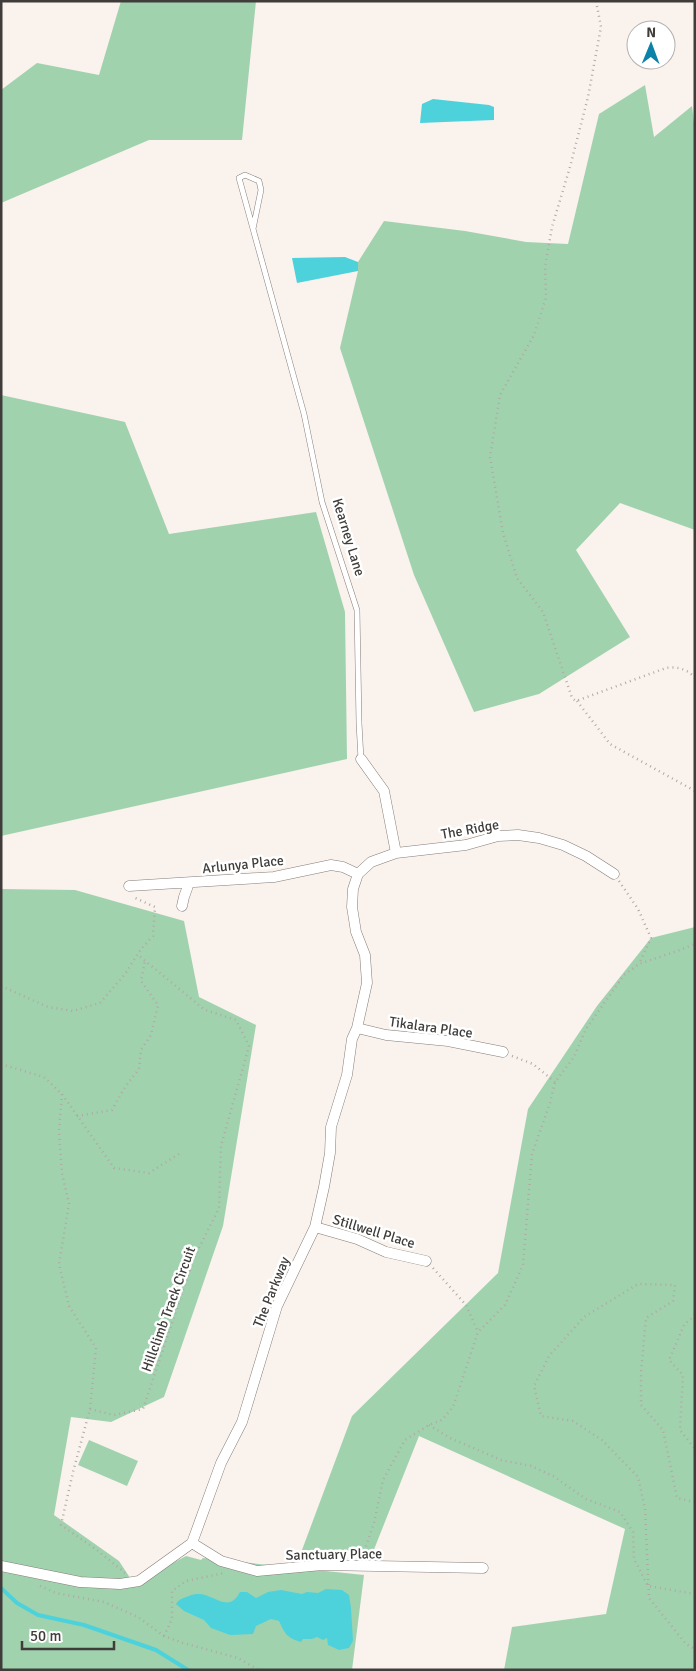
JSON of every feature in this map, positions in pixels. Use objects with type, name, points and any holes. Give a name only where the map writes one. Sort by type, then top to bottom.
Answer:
[{"type":"street","name":"Kearney Lane","points":[[362,759],[384,791],[396,853]]},
{"type":"street","name":"The Ridge","points":[[358,874],[371,862],[396,853],[466,844],[498,836],[518,835],[539,838],[563,845],[586,856],[614,874]]},
{"type":"street","name":"Arlunya Place","points":[[129,886],[274,877],[331,865],[342,867],[358,874]]},
{"type":"street","name":"The Parkway","points":[[192,1544],[220,1463],[245,1413],[277,1306],[314,1227],[324,1187],[330,1153],[331,1127],[346,1075],[352,1039],[357,1028],[366,983],[365,955],[356,932],[352,907],[353,889],[358,874]]},
{"type":"street","points":[[182,906],[189,883]]},
{"type":"street","name":"Tikalara Place","points":[[357,1028],[386,1035],[448,1041],[503,1052]]},
{"type":"street","name":"Stillwell Place","points":[[314,1227],[357,1239],[386,1252],[426,1261]]},
{"type":"street","points":[[1,1566],[80,1582],[120,1584],[139,1581],[192,1544]]},
{"type":"street","name":"Sanctuary Place","points":[[192,1544],[221,1561],[257,1571],[322,1565],[483,1568]]},
{"type":"lane","name":"Kearney Lane","points":[[253,229],[261,190],[259,181],[245,175],[239,178],[253,229],[304,414],[322,502],[357,610],[359,723],[362,759]]},
{"type":"path","points":[[596,1],[601,27],[588,97],[552,227],[545,267],[546,298],[534,334],[500,395],[490,457],[503,533],[517,578],[543,612],[572,698],[610,744],[695,791]]},
{"type":"path","points":[[576,701],[676,666],[695,678]]},
{"type":"path","points":[[614,874],[638,909],[651,938],[639,964]]},
{"type":"path","points":[[1,986],[48,1007],[73,1011],[100,1003],[125,974],[153,936],[154,907],[132,897],[129,886]]},
{"type":"path","points":[[371,1566],[365,1549],[374,1523],[383,1480],[405,1440],[442,1420],[453,1406],[478,1332],[504,1305],[523,1265],[532,1154],[550,1103],[555,1082],[574,1057],[586,1029],[624,976],[639,964],[695,944]]},
{"type":"path","name":"Hillclimb Track Circuit","points":[[90,1409],[114,1415],[143,1408],[194,1258],[219,1208],[221,1146],[249,1046],[236,1020],[205,1010],[138,955]]},
{"type":"path","points":[[77,1116],[112,1110],[125,1087],[139,1069],[141,1050],[152,1035],[158,1005],[141,981],[145,961]]},
{"type":"path","points":[[503,1052],[534,1064],[555,1082]]},
{"type":"path","points":[[1,1064],[44,1077],[62,1094],[114,1168],[149,1173],[182,1152]]},
{"type":"path","points":[[62,1094],[59,1132],[62,1173],[69,1204],[59,1264],[69,1306],[96,1348],[90,1409],[72,1472],[61,1525],[97,1550],[135,1582]]},
{"type":"path","points":[[426,1261],[466,1305],[478,1332]]},
{"type":"path","points":[[695,1502],[677,1498],[663,1430],[641,1405],[641,1373],[646,1318],[673,1302],[675,1285],[638,1284],[584,1317],[549,1356],[534,1386],[541,1416],[573,1421],[602,1440],[638,1477],[645,1508],[649,1598],[686,1644],[695,1649]]},
{"type":"path","points":[[695,1315],[684,1326],[669,1360],[683,1375],[680,1430],[695,1449]]},
{"type":"path","points":[[430,1425],[450,1438],[501,1460],[538,1469],[553,1476],[586,1499],[620,1512],[633,1532],[634,1559],[648,1586]]},
{"type":"path","points":[[164,1636],[172,1619],[172,1591],[186,1582],[234,1571],[238,1566]]},
{"type":"path","points":[[648,1586],[695,1594]]},
{"type":"path","points":[[56,1593],[104,1602],[138,1616],[164,1636],[238,1658],[259,1670]]},
{"type":"green space","points":[[121,1],[256,1],[242,140],[149,140],[1,203],[1,90],[37,63],[99,75]]},
{"type":"green space","points":[[645,85],[654,137],[692,106],[695,131],[695,530],[620,503],[576,550],[630,637],[539,694],[474,712],[414,575],[340,348],[358,271],[358,262],[384,221],[465,231],[526,242],[568,244],[599,114]]},
{"type":"green space","points":[[1,395],[125,422],[169,534],[316,512],[345,612],[347,759],[1,836]]},
{"type":"green space","points":[[1,889],[75,890],[184,921],[199,997],[256,1025],[223,1226],[164,1397],[111,1422],[71,1417],[54,1515],[119,1561],[134,1584],[186,1556],[201,1560],[203,1558],[364,1575],[352,1670],[1,1670]]},
{"type":"green space","points":[[695,927],[695,1670],[504,1670],[512,1627],[606,1614],[625,1529],[419,1436],[373,1552],[302,1550],[352,1416],[498,1273],[528,1109],[597,1006],[651,938]]},
{"type":"green space","points":[[89,1440],[138,1461],[127,1486],[78,1465]]},
{"type":"water","points":[[433,99],[489,105],[494,107],[494,120],[420,123],[422,104]]},
{"type":"water","points":[[345,257],[358,262],[358,271],[297,283],[292,258]]},
{"type":"water","points":[[326,1589],[342,1590],[349,1595],[353,1641],[349,1648],[339,1650],[328,1645],[327,1638],[323,1640],[317,1637],[303,1639],[301,1642],[292,1639],[287,1635],[279,1621],[271,1619],[256,1626],[253,1634],[230,1635],[211,1628],[204,1620],[184,1611],[176,1604],[181,1599],[197,1594],[229,1602],[235,1599],[240,1592],[247,1592],[256,1598],[268,1592],[281,1590],[302,1594],[307,1592],[318,1593]]},
{"type":"waterway","points":[[1,1588],[17,1603],[38,1615],[84,1625],[156,1650],[188,1670]]}]
